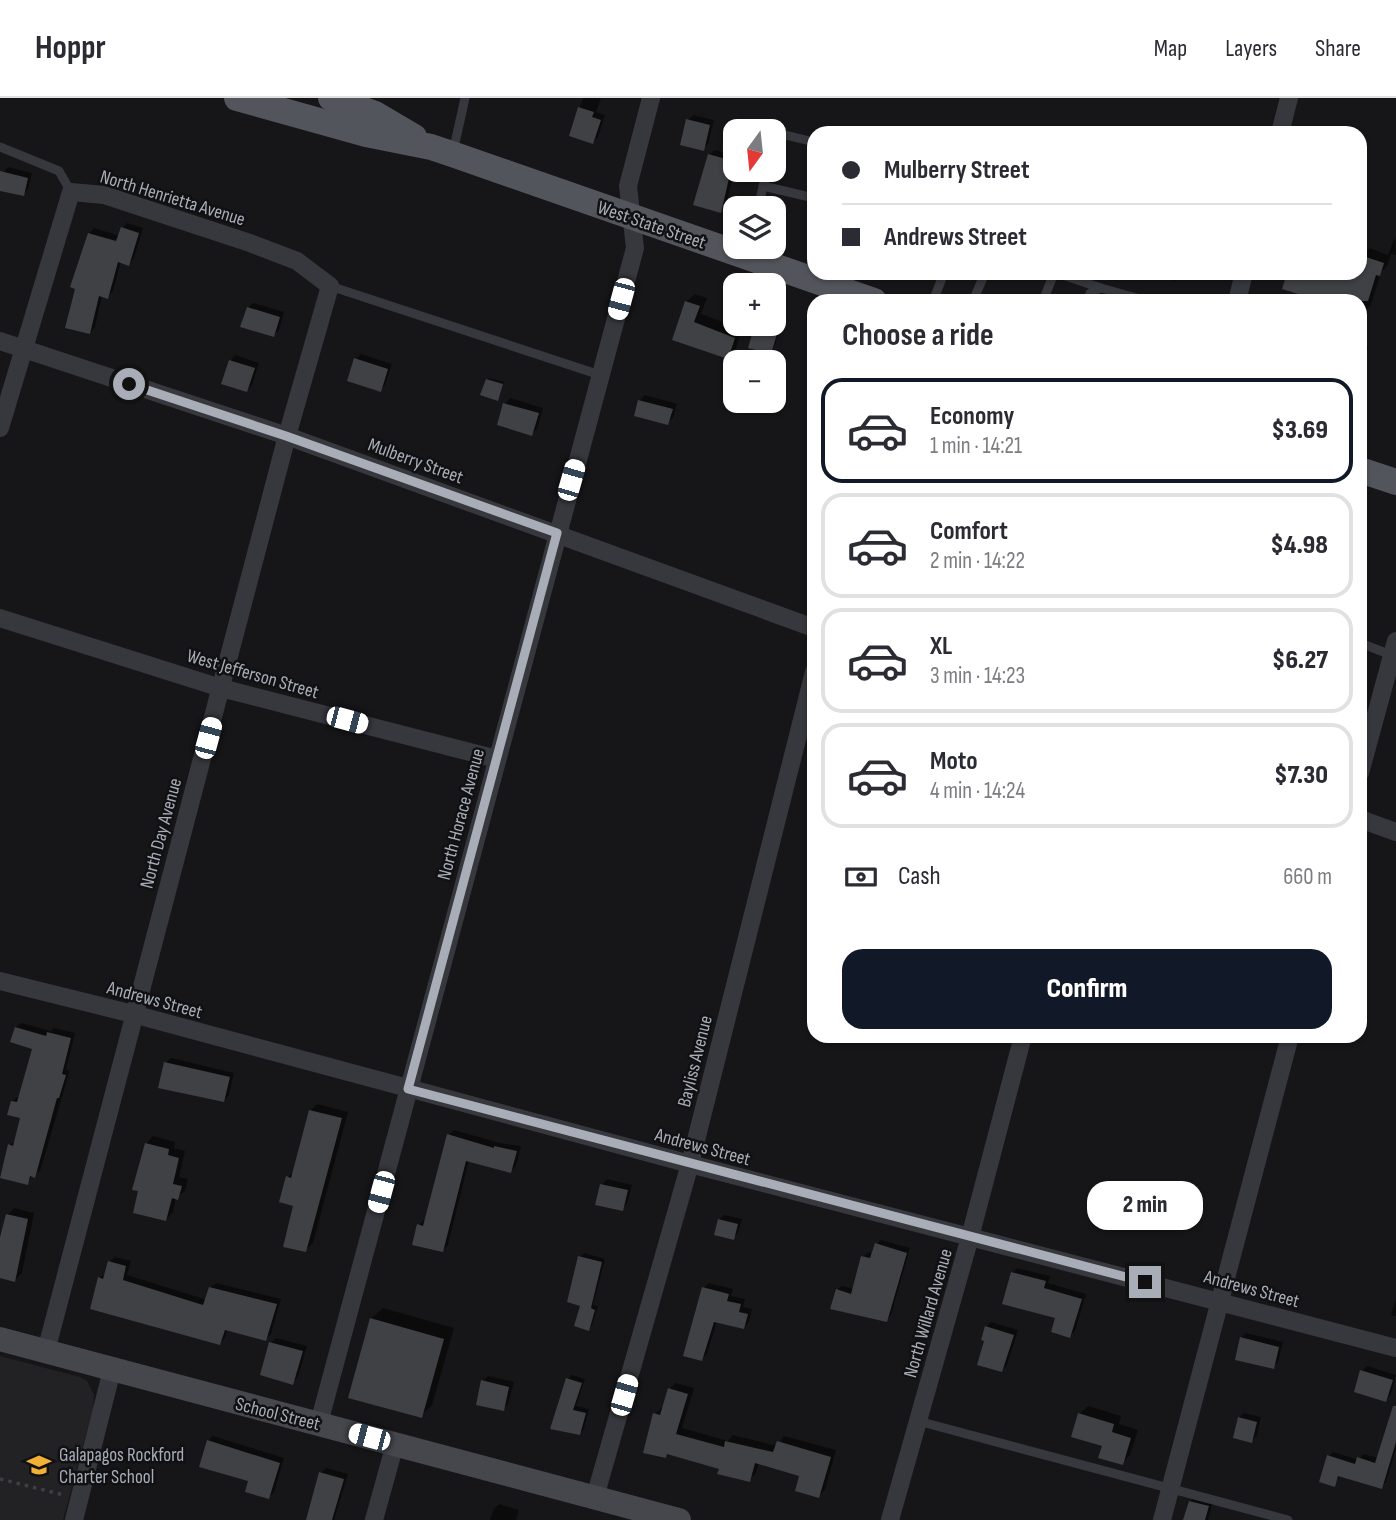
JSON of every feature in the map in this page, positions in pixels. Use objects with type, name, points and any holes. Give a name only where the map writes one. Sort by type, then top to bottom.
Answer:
[{"type":"main road","name":"West State Street","points":[[237,98],[366,134],[442,150],[631,216],[723,244]]},
{"type":"main road","name":"West State Street","points":[[331,98],[375,114],[442,150]]},
{"type":"main road","name":"West State Street","points":[[768,259],[807,275]]},
{"type":"main road","name":"West State Street","points":[[821,280],[856,294]]},
{"type":"main road","points":[[1367,472],[1396,482]]},
{"type":"main road","name":"School Street","points":[[0,1339],[671,1519]]},
{"type":"street","name":"North Horace Avenue","points":[[319,1423],[635,248],[628,186],[651,98]]},
{"type":"street","points":[[1282,126],[1289,98]]},
{"type":"street","name":"North Henrietta Avenue","points":[[0,428],[71,192],[104,195],[250,243],[297,261],[330,286]]},
{"type":"street","name":"North Day Avenue","points":[[46,1351],[286,436],[330,286]]},
{"type":"street","name":"Mulberry Street","points":[[0,341],[286,436],[807,625]]},
{"type":"street","name":"West Jefferson Street","points":[[0,618],[221,688],[497,760]]},
{"type":"street","points":[[1367,749],[1395,651]]},
{"type":"street","name":"Bayliss Avenue","points":[[595,1497],[690,1164],[807,700]]},
{"type":"street","points":[[1367,822],[1396,832]]},
{"type":"street","name":"Andrews Street","points":[[0,981],[1396,1348]]},
{"type":"street","name":"North Willard Avenue","points":[[890,1520],[970,1237],[1021,1043]]},
{"type":"street","points":[[1162,1520],[1288,1043]]},
{"type":"street","points":[[77,1519],[79,1499],[112,1370]]},
{"type":"street","points":[[374,1520],[395,1444]]},
{"type":"lane","points":[[442,150],[466,98]]},
{"type":"lane","points":[[786,135],[807,140]]},
{"type":"lane","points":[[0,147],[59,171],[71,192]]},
{"type":"lane","points":[[761,196],[764,182]]},
{"type":"lane","points":[[763,186],[807,196]]},
{"type":"lane","points":[[1076,280],[1122,294]]},
{"type":"lane","points":[[330,286],[600,375]]},
{"type":"lane","points":[[1090,294],[1101,288]]},
{"type":"lane","points":[[1367,645],[1395,651]]},
{"type":"lane","points":[[917,1420],[1288,1520]]},
{"type":"path","points":[[0,1479],[79,1499]]},
{"type":"shaded area","name":"Galapagos Rockford Charter School","points":[[0,1356],[80,1377],[87,1381],[94,1395],[93,1409],[63,1520],[0,1520]]},
{"type":"building","points":[[578,107],[594,112],[592,117],[601,120],[593,144],[569,136]]},
{"type":"building","points":[[686,119],[710,125],[704,151],[680,145]]},
{"type":"building","points":[[708,154],[723,158],[723,182],[728,182],[721,213],[693,205]]},
{"type":"building","points":[[0,171],[28,178],[24,196],[0,191]]},
{"type":"building","points":[[121,227],[139,233],[129,266],[118,262],[108,299],[99,296],[90,334],[65,328],[75,289],[70,287],[88,233],[116,241]]},
{"type":"building","points":[[1367,257],[1384,263],[1380,276],[1376,275],[1368,301],[1367,294],[1298,294],[1282,289],[1285,280],[1367,280]]},
{"type":"building","points":[[685,301],[700,306],[694,322],[723,333],[723,336],[735,338],[731,350],[723,350],[723,357],[672,340]]},
{"type":"building","points":[[247,307],[280,317],[274,337],[240,327]]},
{"type":"building","points":[[752,336],[776,336],[772,350],[748,348]]},
{"type":"building","points":[[354,358],[388,369],[381,392],[347,381]]},
{"type":"building","points":[[229,360],[255,368],[247,392],[221,384]]},
{"type":"building","points":[[486,379],[503,384],[498,401],[480,395]]},
{"type":"building","points":[[638,400],[673,409],[668,425],[634,416]]},
{"type":"building","points":[[503,403],[539,413],[532,436],[497,425]]},
{"type":"building","points":[[15,1027],[46,1036],[47,1032],[71,1038],[62,1074],[66,1075],[35,1178],[30,1176],[28,1185],[0,1178],[8,1144],[13,1146],[20,1118],[7,1115],[11,1101],[17,1102],[32,1049],[10,1042]]},
{"type":"building","points":[[164,1062],[230,1077],[224,1102],[158,1088]]},
{"type":"building","points":[[309,1110],[342,1118],[306,1252],[283,1247],[293,1206],[279,1202],[286,1176],[291,1178]]},
{"type":"building","points":[[447,1134],[494,1148],[517,1151],[511,1173],[466,1161],[443,1252],[412,1245],[417,1224],[423,1226]]},
{"type":"building","points":[[145,1143],[169,1149],[168,1155],[179,1158],[173,1184],[182,1186],[178,1200],[172,1198],[166,1221],[133,1213],[138,1191],[132,1190]]},
{"type":"building","points":[[600,1184],[628,1190],[623,1211],[595,1205]]},
{"type":"building","points":[[6,1214],[28,1219],[15,1282],[0,1278],[0,1237]]},
{"type":"building","points":[[718,1219],[738,1224],[734,1240],[714,1235]]},
{"type":"building","points":[[875,1243],[907,1253],[887,1322],[830,1309],[836,1289],[851,1294],[861,1256],[870,1258]]},
{"type":"building","points":[[578,1256],[602,1262],[591,1308],[595,1310],[589,1331],[574,1326],[580,1306],[567,1302]]},
{"type":"building","points":[[108,1261],[126,1266],[123,1280],[203,1305],[209,1287],[277,1304],[266,1341],[225,1330],[220,1345],[90,1309],[98,1277],[103,1279]]},
{"type":"building","points":[[1011,1272],[1046,1281],[1044,1288],[1082,1299],[1070,1338],[1051,1332],[1055,1318],[1002,1304]]},
{"type":"building","points":[[702,1287],[729,1294],[727,1301],[741,1304],[739,1312],[748,1314],[744,1329],[714,1322],[702,1361],[683,1356]]},
{"type":"building","points":[[370,1318],[444,1339],[422,1418],[348,1398]]},
{"type":"building","points":[[985,1326],[1014,1335],[1002,1372],[977,1365]]},
{"type":"building","points":[[1240,1337],[1279,1347],[1274,1369],[1235,1360]]},
{"type":"building","points":[[269,1342],[303,1351],[293,1385],[260,1375]]},
{"type":"building","points":[[1360,1370],[1393,1380],[1386,1402],[1354,1392]]},
{"type":"building","points":[[566,1378],[582,1383],[573,1410],[586,1413],[580,1435],[550,1429]]},
{"type":"building","points":[[481,1380],[509,1387],[504,1411],[476,1405]]},
{"type":"building","points":[[668,1388],[688,1394],[676,1434],[724,1447],[725,1441],[773,1452],[777,1441],[831,1457],[819,1498],[795,1491],[799,1476],[755,1463],[750,1482],[717,1474],[719,1469],[667,1454],[666,1458],[643,1453],[653,1413],[660,1415]]},
{"type":"building","points":[[1393,1406],[1396,1406],[1396,1442],[1382,1489],[1338,1476],[1335,1487],[1319,1482],[1327,1455],[1355,1464],[1357,1457],[1375,1463]]},
{"type":"building","points":[[1078,1413],[1114,1424],[1112,1432],[1131,1438],[1123,1465],[1098,1458],[1102,1446],[1071,1437]]},
{"type":"building","points":[[1238,1417],[1257,1422],[1252,1443],[1233,1438]]},
{"type":"building","points":[[207,1440],[280,1463],[269,1499],[245,1492],[248,1481],[199,1467]]},
{"type":"building","points":[[319,1472],[344,1479],[332,1520],[306,1520]]},
{"type":"building","points":[[1189,1501],[1209,1506],[1205,1520],[1183,1520]]},
{"type":"place","name":"Galapagos Rockford Charter School","points":[[39,1465]]},
{"type":"route","points":[[129,384],[286,436],[557,533],[408,1089],[1145,1282]]}]
